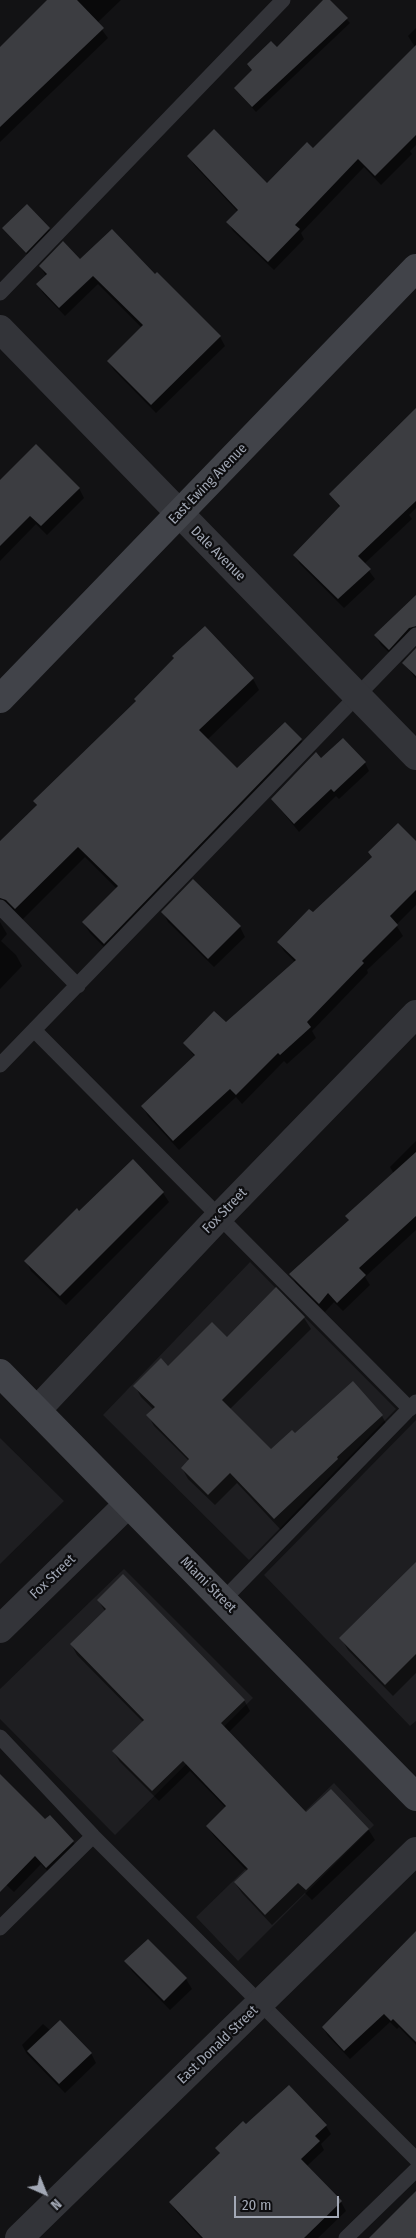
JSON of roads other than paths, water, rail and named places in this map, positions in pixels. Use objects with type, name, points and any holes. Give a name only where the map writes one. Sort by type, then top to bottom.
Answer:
[{"type":"street","name":"East Ewing Avenue","points":[[0,699],[416,268]]},
{"type":"street","name":"Dale Avenue","points":[[0,329],[179,515],[416,756]]},
{"type":"street","name":"Fox Street","points":[[37,1410],[218,1218],[416,1014]]},
{"type":"street","name":"Miami Street","points":[[0,1374],[413,1789]]},
{"type":"street","name":"Fox Street","points":[[0,1629],[128,1504]]},
{"type":"street","name":"East Donald Street","points":[[19,2238],[416,1851]]},
{"type":"lane","points":[[0,294],[283,0]]},
{"type":"lane","points":[[0,1065],[35,1031],[416,634]]},
{"type":"lane","points":[[0,907],[78,986]]},
{"type":"lane","points":[[35,1031],[218,1218],[413,1406],[223,1600]]},
{"type":"lane","points":[[0,1737],[94,1836],[416,2159]]},
{"type":"lane","points":[[0,1928],[94,1836]]},
{"type":"lane","points":[[346,2238],[416,2170]]}]
